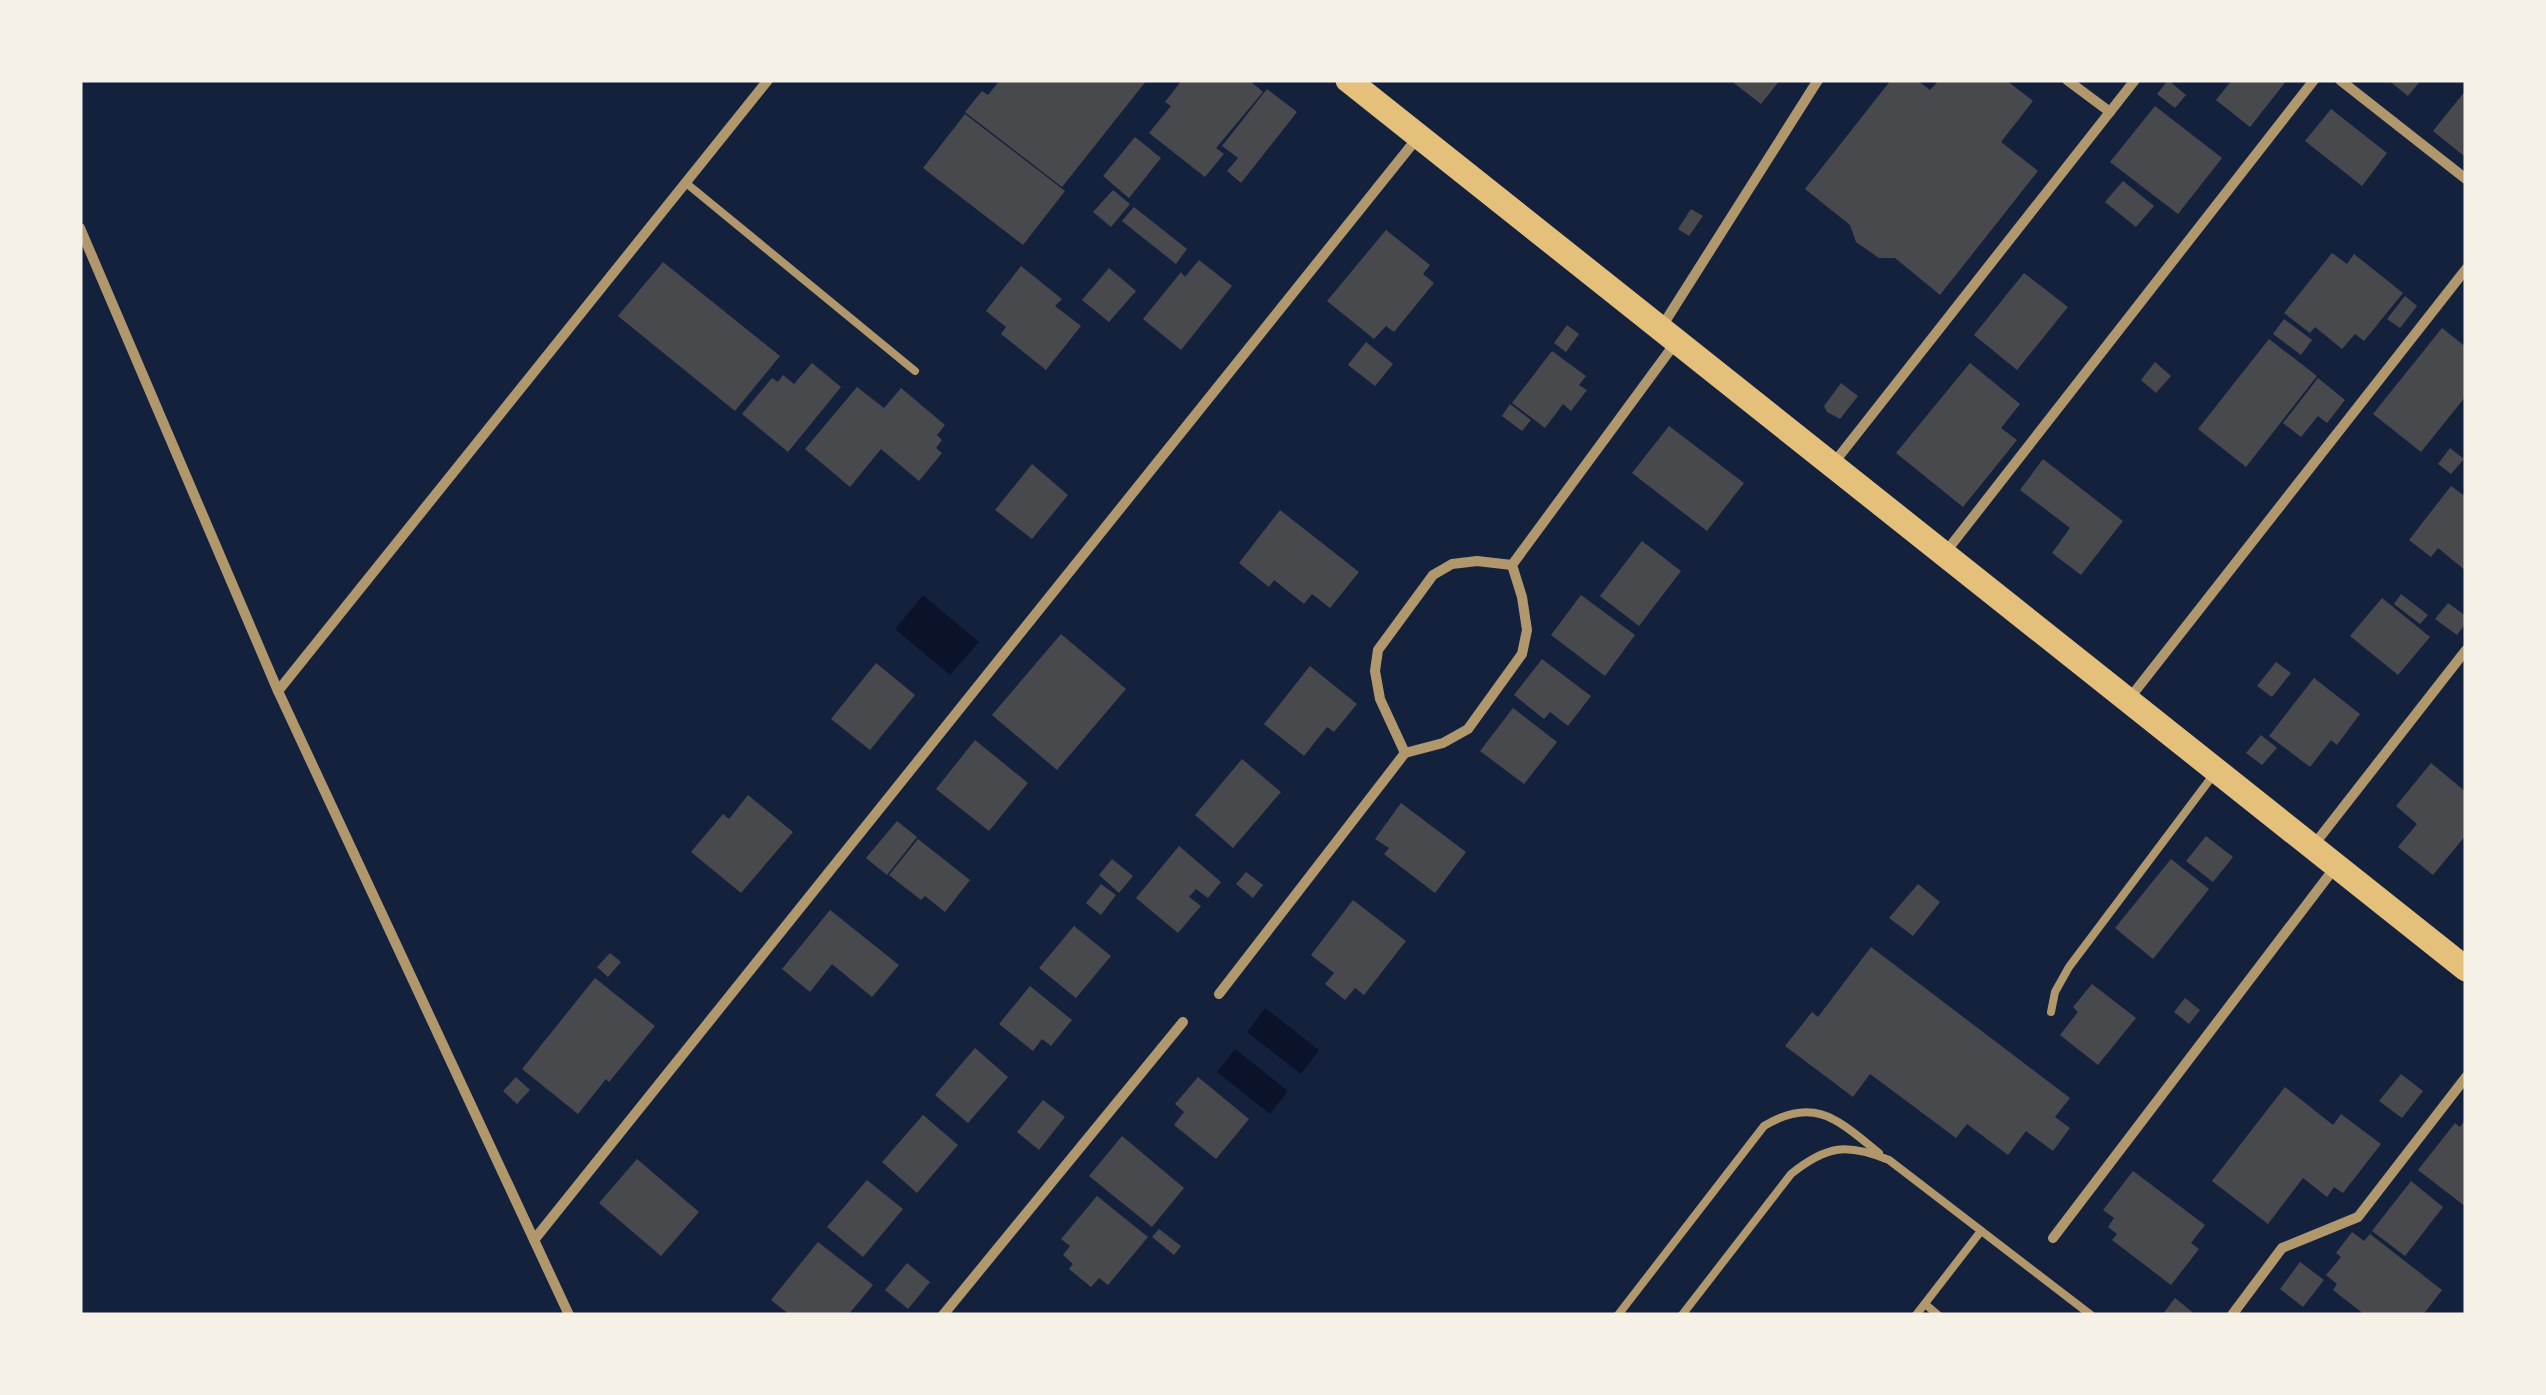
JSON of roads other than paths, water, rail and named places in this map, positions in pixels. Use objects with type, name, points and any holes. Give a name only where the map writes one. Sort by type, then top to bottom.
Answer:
[{"type":"main road","points":[[1348,80],[2466,968]]},
{"type":"street","points":[[278,691],[768,80]]},
{"type":"street","points":[[1512,565],[1668,335],[1818,80]]},
{"type":"street","points":[[2067,80],[2110,112]]},
{"type":"street","points":[[1832,465],[2135,80]]},
{"type":"street","points":[[1945,554],[2314,80]]},
{"type":"street","points":[[2340,80],[2466,179]]},
{"type":"street","points":[[534,1240],[1418,136]]},
{"type":"street","points":[[80,228],[278,691],[569,1315]]},
{"type":"street","points":[[2128,700],[2466,270]]},
{"type":"street","points":[[1405,753],[1380,698],[1375,670],[1378,650],[1433,575],[1452,564],[1477,561],[1512,565]]},
{"type":"street","points":[[1219,994],[1405,753],[1443,743],[1468,729],[1522,654],[1528,630],[1512,565]]},
{"type":"street","points":[[2312,846],[2466,650]]},
{"type":"street","points":[[2052,1238],[2336,865]]},
{"type":"street","points":[[943,1315],[1183,1022]]},
{"type":"street","points":[[2232,1315],[2282,1248],[2358,1217],[2466,1077]]},
{"type":"lane","points":[[686,183],[915,371]]},
{"type":"lane","points":[[2052,1012],[2056,992],[2069,967],[2217,770]]},
{"type":"lane","points":[[1618,1315],[1764,1126],[1783,1114],[1805,1112],[1824,1114],[1841,1122],[2091,1315]]},
{"type":"lane","points":[[1682,1315],[1791,1174],[1809,1159],[1835,1148],[1863,1150],[1889,1160]]},
{"type":"lane","points":[[1916,1315],[1981,1231]]},
{"type":"lane","points":[[1924,1304],[1938,1315]]},
{"type":"water","points":[[923,595],[979,642],[950,675],[895,629]]},
{"type":"water","points":[[1265,1008],[1319,1050],[1301,1074],[1247,1032]]},
{"type":"water","points":[[1235,1049],[1288,1091],[1270,1114],[1217,1072]]}]
